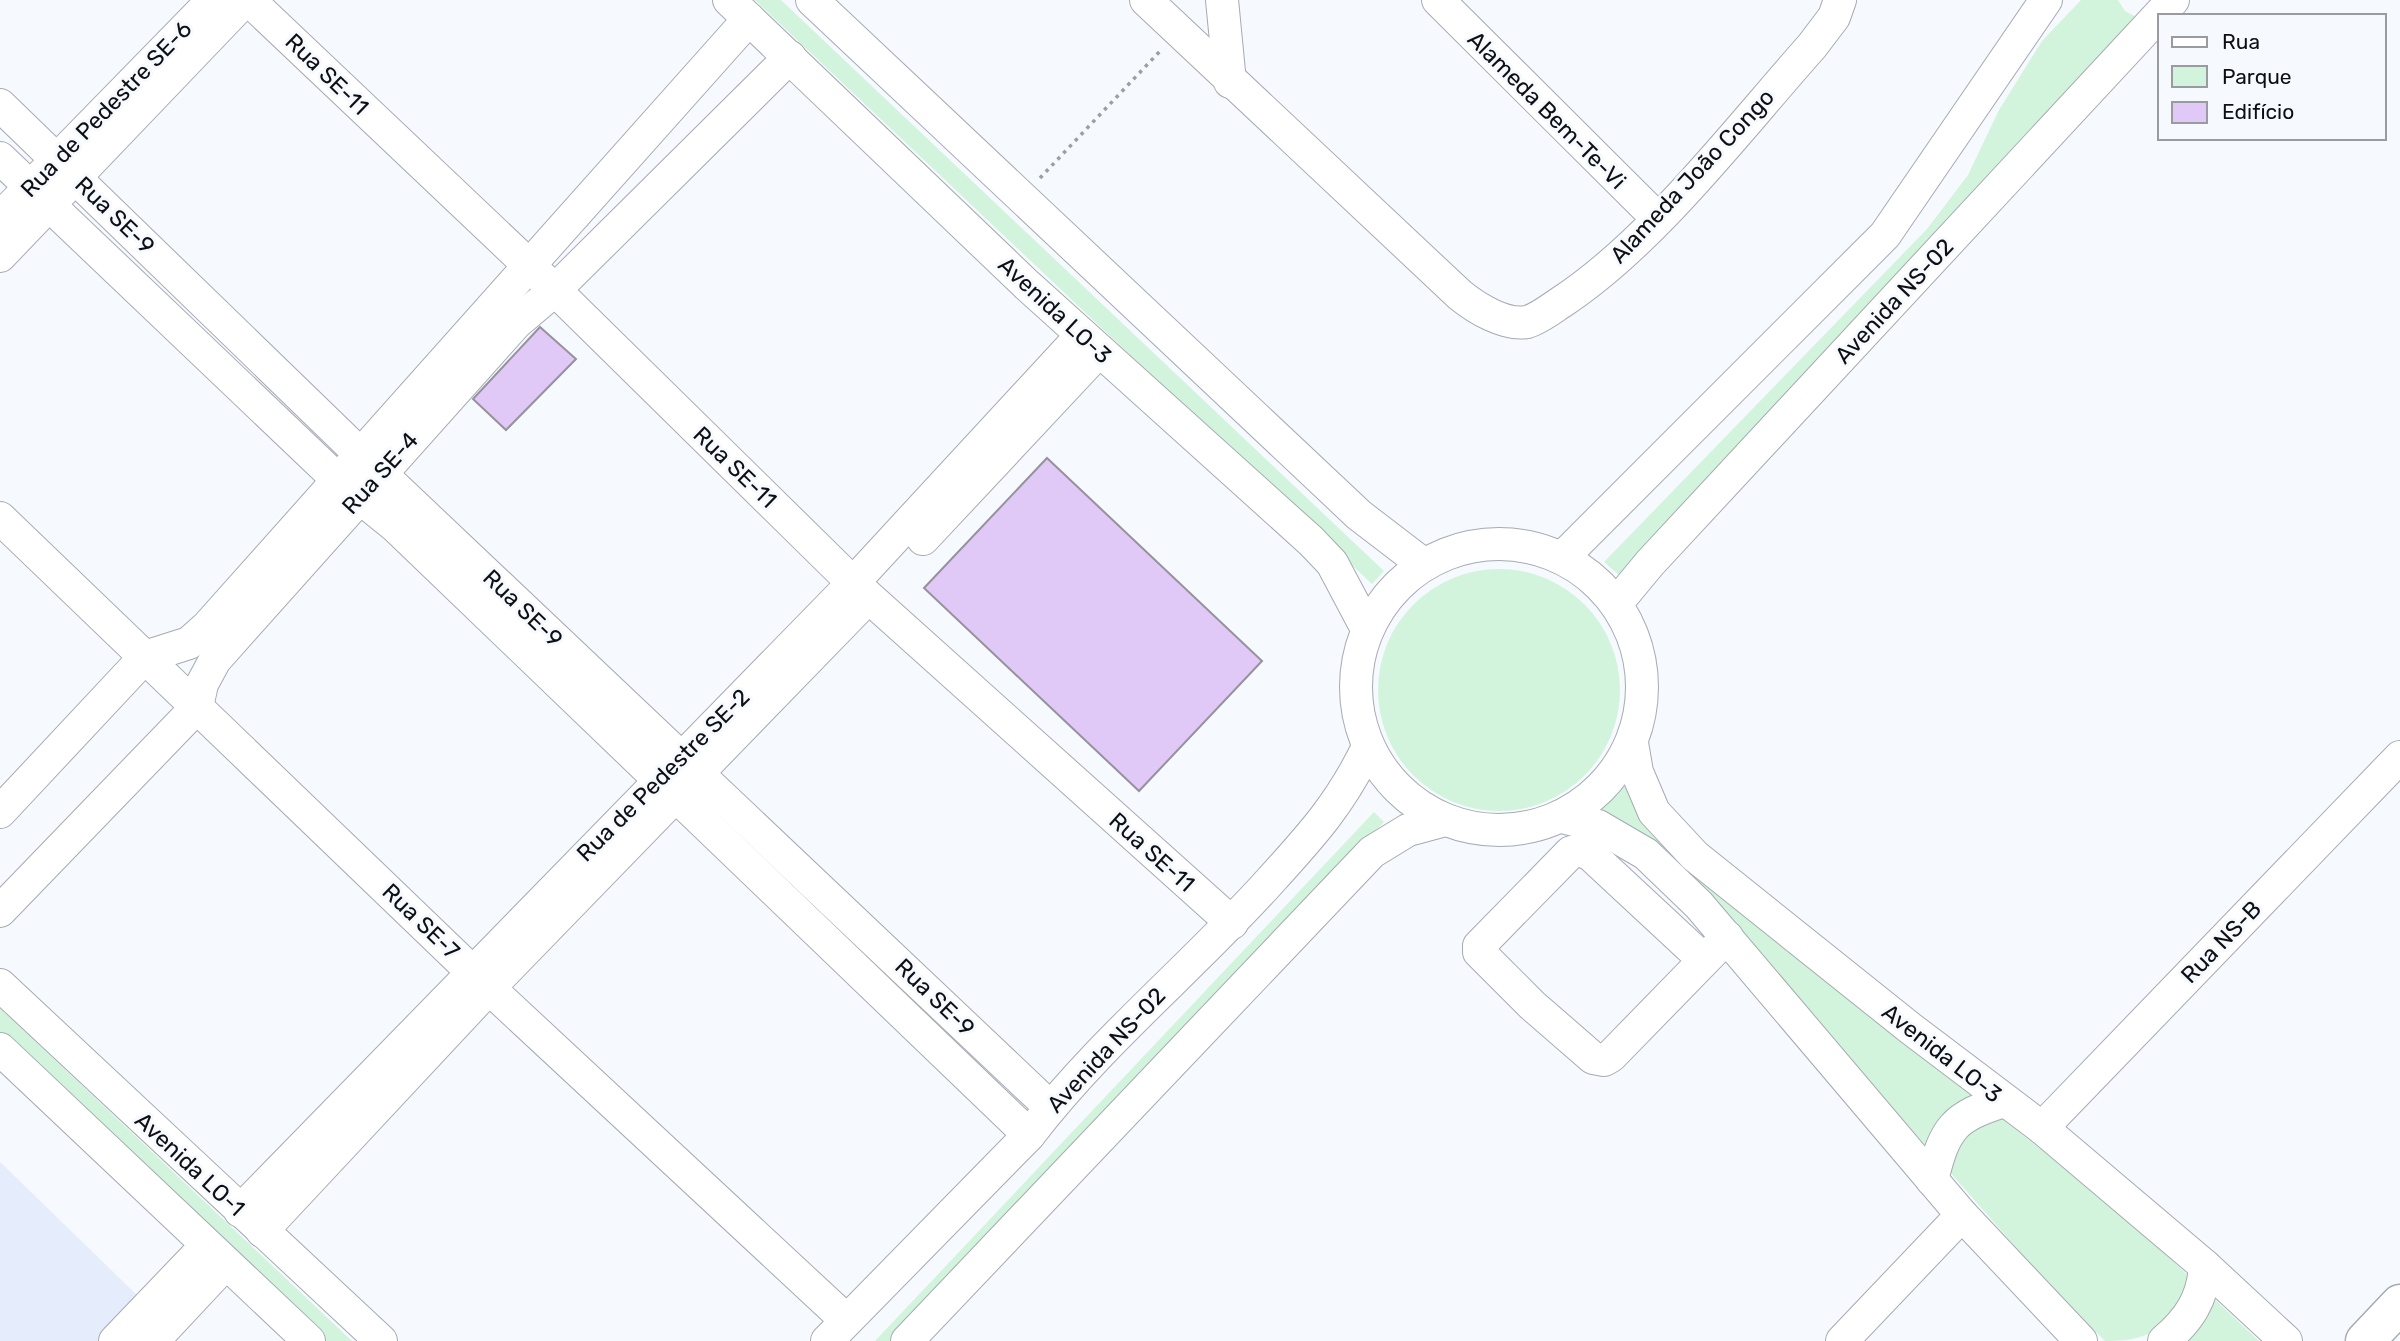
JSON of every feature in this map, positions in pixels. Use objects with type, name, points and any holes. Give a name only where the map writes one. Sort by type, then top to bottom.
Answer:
[{"type":"main road","points":[[2365,1341],[2400,1304]]},
{"type":"street","name":"Rua de Pedestre SE-6","points":[[0,256],[39,196],[212,0]]},
{"type":"street","name":"Rua de Pedestre SE-6","points":[[66,168],[247,0]]},
{"type":"street","name":"Rua SE-11","points":[[247,0],[555,290],[861,590],[1232,923]]},
{"type":"street","points":[[812,0],[1359,515],[1423,564]]},
{"type":"street","name":"Alameda João Congo","points":[[1146,0],[1230,82],[1460,295],[1475,307],[1503,318],[1527,322],[1548,312],[1583,288],[1658,219],[1812,46],[1833,17],[1840,0]]},
{"type":"street","points":[[1222,0],[1230,82]]},
{"type":"street","name":"Alameda Bem-Te-Vi","points":[[1438,0],[1658,219]]},
{"type":"street","points":[[1562,558],[1885,235],[2046,0]]},
{"type":"street","name":"Avenida NS-02","points":[[1616,604],[1650,563],[2166,2]]},
{"type":"street","name":"Rua SE-4","points":[[0,911],[197,707],[202,684],[215,660],[349,488],[739,10]]},
{"type":"street","name":"Avenida LO-3","points":[[739,10],[1090,343],[1311,541],[1332,563],[1367,629]]},
{"type":"street","name":"Rua SE-4","points":[[370,463],[516,323],[555,290],[790,57]]},
{"type":"street","name":"Rua SE-9","points":[[0,105],[370,463],[1050,1107]]},
{"type":"street","name":"Rua SE-9","points":[[0,158],[349,488],[395,526],[1029,1135]]},
{"type":"street","name":"Rua de Pedestre SE-6","points":[[0,218],[39,196]]},
{"type":"street","name":"Rua de Pedestre SE-2","points":[[251,1221],[480,979],[861,590],[1090,343]]},
{"type":"street","name":"Rua SE-4","points":[[0,812],[145,657],[189,643],[349,488]]},
{"type":"street","name":"Rua SE-7","points":[[0,518],[480,979],[837,1331]]},
{"type":"street","points":[[1516,544],[1562,558],[1592,578],[1616,604],[1637,648],[1643,696],[1632,743],[1615,773],[1591,799],[1562,817],[1523,829],[1484,830],[1445,820],[1400,791],[1368,747],[1357,708],[1356,668],[1367,629],[1390,592],[1423,564],[1468,546],[1516,544]]},
{"type":"street","name":"Avenida LO-3","points":[[1632,743],[1637,772],[1654,812],[1695,856],[2004,1101],[2042,1128],[2205,1266],[2286,1341]]},
{"type":"street","name":"Avenida NS-02","points":[[837,1331],[1029,1135],[1050,1107],[1232,923],[1329,816],[1349,786],[1368,747]]},
{"type":"street","name":"Rua NS-B","points":[[2042,1128],[2400,757]]},
{"type":"street","points":[[1562,817],[1598,826],[1646,854],[1699,905],[1962,1215],[2081,1341]]},
{"type":"street","points":[[908,1341],[1372,852],[1408,830],[1445,820]]},
{"type":"street","points":[[1704,960],[1591,855],[1580,850],[1571,852],[1479,946],[1479,952],[1532,1005],[1593,1058],[1604,1060],[1704,960],[1727,937]]},
{"type":"street","name":"Avenida LO-1","points":[[0,985],[381,1341]]},
{"type":"street","name":"Avenida LO-1","points":[[0,1049],[310,1341]]},
{"type":"street","points":[[1932,1180],[1950,1128],[1975,1111],[2004,1101]]},
{"type":"street","points":[[1842,1341],[1962,1215]]},
{"type":"street","points":[[115,1341],[217,1254]]},
{"type":"street","points":[[153,1341],[217,1254]]},
{"type":"street","points":[[2164,1341],[2189,1316],[2199,1300],[2204,1287],[2205,1266]]},
{"type":"path","points":[[1021,198],[1178,32]]},
{"type":"shaded area","points":[[0,1162],[145,1303],[108,1341],[0,1341]]},
{"type":"green space","points":[[755,0],[781,0],[1384,571],[1372,584]]},
{"type":"green space","points":[[2081,0],[2118,0],[2125,11],[2142,20],[1620,576],[1604,562],[1927,229],[1968,175],[1999,110],[2042,41]]},
{"type":"green space","points":[[1499,569],[1523,572],[1545,579],[1566,590],[1584,605],[1599,623],[1610,644],[1617,666],[1620,690],[1617,714],[1610,736],[1599,757],[1584,775],[1566,790],[1545,801],[1523,808],[1499,811],[1475,808],[1453,801],[1432,790],[1414,775],[1399,757],[1388,736],[1381,714],[1378,690],[1381,666],[1388,644],[1399,623],[1414,605],[1432,590],[1453,579],[1475,572]]},
{"type":"green space","points":[[1624,786],[1660,835],[1747,916],[1979,1101],[1929,1149],[1736,930],[1598,813]]},
{"type":"green space","points":[[1374,812],[1384,822],[893,1341],[875,1341]]},
{"type":"green space","points":[[0,1008],[352,1341],[326,1341],[0,1032]]},
{"type":"green space","points":[[1995,1113],[2121,1213],[2194,1281],[2160,1327],[2138,1338],[2105,1341],[2056,1293],[1948,1170],[1961,1133]]},
{"type":"green space","points":[[2213,1298],[2259,1341],[2186,1341]]},
{"type":"building","points":[[540,327],[576,359],[506,430],[473,399]]},
{"type":"building","points":[[1047,458],[1262,661],[1139,791],[924,588]]}]
